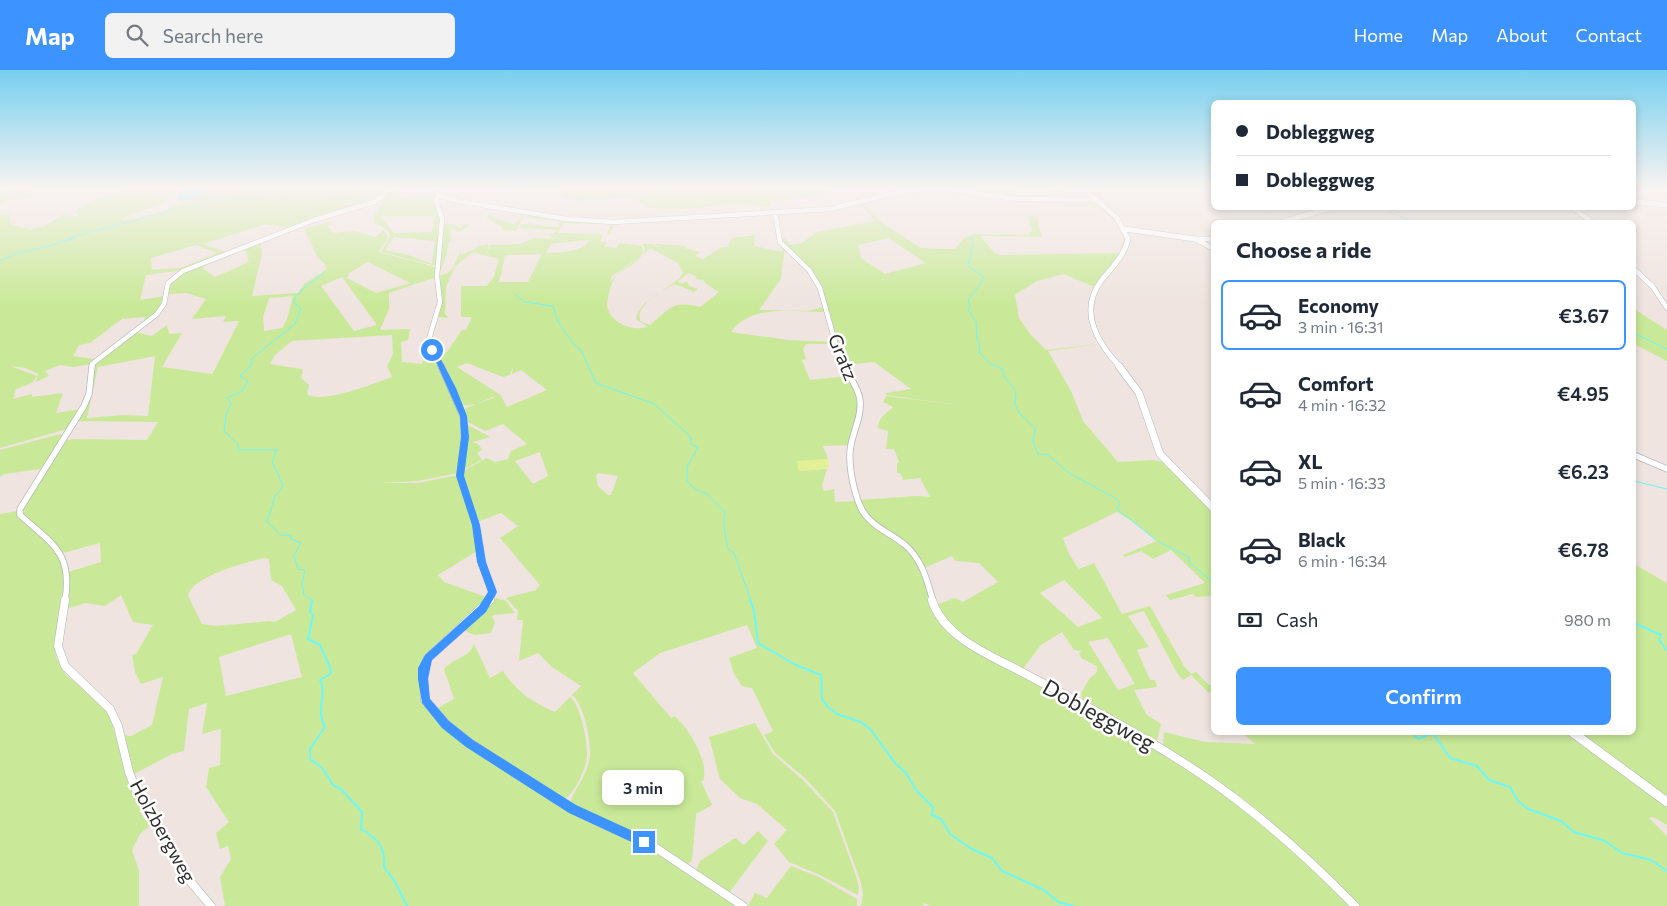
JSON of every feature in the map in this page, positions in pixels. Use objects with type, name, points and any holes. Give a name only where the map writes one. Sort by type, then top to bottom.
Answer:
[{"type":"street","name":"Holzbergweg","points":[[211,906],[192,886],[136,789],[110,709],[98,693],[73,676],[62,663],[58,644],[66,601],[64,559],[56,546],[20,515],[20,509],[84,406],[89,394],[90,370],[93,362],[154,316],[164,304],[167,285],[174,276],[195,265],[295,227]]},
{"type":"street","points":[[441,227],[437,276],[440,302],[429,339],[463,416],[465,437],[460,476],[476,525],[481,562],[493,592],[482,609],[428,658],[423,668],[425,700],[446,724],[470,743],[572,809],[656,848],[743,906]]},
{"type":"street","name":"Gratz","points":[[777,227],[780,242],[809,270],[820,288],[840,356],[860,398],[861,410],[852,442],[850,459],[857,499],[864,513]]},
{"type":"street","points":[[1210,242],[1125,229],[1128,239],[1125,250],[1100,281],[1094,294],[1091,316],[1093,328],[1100,342],[1125,371],[1139,394],[1160,454],[1211,506]]},
{"type":"street","points":[[1636,271],[1653,287],[1667,308]]},
{"type":"street","points":[[1636,456],[1667,469]]},
{"type":"street","name":"Dobleggweg","points":[[864,513],[875,525],[913,553],[924,572],[934,605],[950,628],[984,652],[1136,733],[1236,799],[1302,852],[1355,906]]},
{"type":"street","points":[[1576,735],[1667,802]]},
{"type":"green space","points":[[0,227],[20,227],[30,230],[37,227],[257,227],[203,244],[226,252],[288,228],[283,227],[300,227],[182,270],[146,275],[140,300],[164,296],[157,311],[143,324],[145,317],[122,319],[90,343],[79,345],[73,356],[95,359],[91,364],[73,367],[60,365],[45,371],[49,376],[36,382],[38,374],[25,368],[10,366],[37,376],[32,383],[16,389],[13,399],[32,394],[32,397],[63,393],[56,413],[81,409],[67,429],[0,448]],"holes":[[[196,245],[217,253],[180,268],[152,270],[151,258]]]},
{"type":"green space","points":[[328,227],[334,233],[355,231],[375,237],[384,230],[388,238],[379,251],[381,253],[436,267],[436,277],[389,293],[389,309],[380,330],[410,329],[408,340],[401,342],[402,362],[422,364],[427,355],[432,354],[451,389],[464,424],[458,473],[418,481],[379,483],[418,483],[458,475],[461,491],[473,520],[477,551],[438,575],[444,582],[489,598],[429,654],[420,679],[421,694],[427,708],[444,726],[564,807],[655,850],[739,906],[225,906],[220,877],[231,859],[228,846],[220,849],[216,833],[229,822],[206,787],[209,768],[220,765],[221,729],[202,734],[207,703],[189,709],[184,751],[172,754],[134,774],[123,735],[131,736],[152,725],[163,677],[141,684],[135,672],[132,655],[136,654],[153,625],[133,622],[121,595],[105,606],[86,603],[66,609],[68,572],[101,562],[100,543],[63,553],[57,545],[24,517],[21,512],[64,441],[74,439],[147,440],[158,422],[77,421],[86,406],[93,365],[135,332],[152,336],[167,325],[169,334],[182,333],[162,367],[212,374],[239,321],[223,322],[226,316],[192,319],[206,299],[186,293],[167,294],[172,282],[181,273],[206,262],[209,264],[202,268],[215,277],[249,262],[244,247],[260,241],[262,254],[252,296],[298,293],[304,284],[327,269],[318,258],[304,228]],"holes":[[[368,262],[410,283],[411,283],[376,293],[347,278],[349,273]],[[342,277],[377,325],[354,331],[321,286]],[[293,296],[287,319],[282,328],[264,331],[263,317],[269,298]],[[392,335],[393,354],[387,366],[392,377],[348,392],[314,397],[307,394],[309,385],[301,378],[302,369],[270,364],[275,355],[292,341]],[[155,356],[148,416],[124,415],[87,418],[98,367]],[[263,558],[269,559],[271,580],[282,586],[296,610],[275,622],[217,626],[202,624],[188,596],[191,589],[199,582],[220,571]],[[291,634],[302,677],[226,696],[219,657]]]},
{"type":"green space","points":[[382,227],[389,227],[394,233],[432,232],[433,227],[439,227],[436,266],[381,252],[390,235]],"holes":[[[394,237],[435,241],[432,264],[408,255],[385,250]]]},
{"type":"green space","points":[[443,227],[467,227],[461,231],[450,229],[451,241],[449,241],[439,275]]},
{"type":"green space","points":[[501,227],[518,227],[516,231],[501,230],[503,228]]},
{"type":"green space","points":[[561,227],[557,233],[602,234],[600,241],[551,238],[552,235],[527,233],[554,234],[556,230],[519,228]]},
{"type":"green space","points":[[610,227],[613,227],[610,234],[607,234]]},
{"type":"green space","points":[[843,227],[889,227],[921,248],[955,249],[964,238],[975,234],[1028,235],[1032,230],[1031,227],[1040,227],[1042,237],[980,236],[995,253],[1000,255],[1120,253],[1124,238],[1120,227],[1126,240],[1119,256],[1094,287],[1064,274],[1037,281],[1015,295],[1019,318],[1030,334],[1046,350],[1099,344],[1048,351],[1071,391],[1083,421],[1118,462],[1152,460],[1164,462],[1211,509],[1211,596],[1196,597],[1193,594],[1170,600],[1166,595],[1205,583],[1171,550],[1153,559],[1141,551],[1125,557],[1123,555],[1157,541],[1135,523],[1117,512],[1063,538],[1069,554],[1079,569],[1094,563],[1122,614],[1150,606],[1184,666],[1191,674],[1196,672],[1209,685],[1211,684],[1211,692],[1209,693],[1191,675],[1183,680],[1177,673],[1144,611],[1128,616],[1149,647],[1137,650],[1150,680],[1155,680],[1157,687],[1134,690],[1146,714],[1161,724],[1157,741],[1083,701],[1081,693],[1090,678],[1097,672],[1097,666],[1081,658],[1079,653],[1082,651],[1074,650],[1062,632],[1041,645],[1022,670],[976,645],[952,627],[936,605],[955,598],[963,602],[998,582],[979,563],[956,561],[952,556],[924,568],[920,559],[868,517],[860,500],[916,496],[930,497],[920,478],[903,480],[901,474],[897,473],[897,463],[899,462],[894,449],[886,449],[888,431],[877,428],[881,418],[893,407],[883,402],[886,396],[952,404],[886,395],[886,393],[911,389],[874,362],[845,365],[825,298],[804,263],[779,238],[784,238],[790,245],[802,243],[817,232]],"holes":[[[888,238],[926,263],[885,274],[861,258],[858,245]],[[1064,580],[1102,618],[1078,627],[1040,593]],[[1108,638],[1135,684],[1118,690],[1088,642]]]},
{"type":"green space","points":[[755,235],[754,246],[783,252],[778,238],[786,252],[784,252],[781,279],[759,310],[808,311],[824,307],[826,312],[775,311],[762,313],[740,323],[731,332],[788,340],[834,342],[832,344],[806,344],[803,349],[806,359],[802,360],[810,380],[848,376],[860,404],[849,445],[823,446],[828,459],[798,461],[799,471],[827,469],[822,486],[824,491],[834,489],[835,502],[857,501],[860,509],[908,549],[922,573],[933,606],[949,629],[1090,708],[1191,771],[1264,823],[1352,906],[931,906],[924,903],[923,906],[861,906],[863,895],[861,883],[835,811],[805,778],[775,753],[764,735],[773,731],[752,688],[742,686],[734,674],[729,658],[757,648],[747,625],[660,653],[633,673],[671,718],[674,716],[680,721],[701,755],[704,773],[703,781],[701,781],[712,805],[696,814],[692,861],[686,865],[574,807],[570,803],[585,772],[590,754],[589,736],[584,716],[572,695],[581,686],[552,667],[538,653],[519,661],[523,620],[517,620],[518,611],[506,598],[536,590],[540,585],[500,538],[518,526],[501,513],[477,522],[461,472],[487,458],[495,462],[508,459],[511,451],[527,444],[503,424],[485,431],[468,422],[464,409],[477,404],[462,405],[435,354],[447,352],[462,330],[466,330],[472,317],[461,317],[461,286],[487,286],[494,276],[499,259],[473,252],[453,268],[460,252],[462,255],[481,245],[487,244],[489,246],[486,253],[489,255],[487,252],[492,243],[492,245],[519,244],[534,238],[587,240],[551,244],[546,253],[576,250],[590,240],[607,242],[604,247],[616,248],[620,243],[642,246],[641,256],[645,249],[642,244],[653,244],[669,255],[655,244],[686,246],[685,248],[700,252],[695,256],[703,259],[722,247],[727,247],[732,238]],"holes":[[[650,248],[678,263],[683,272],[680,278],[660,293],[674,284],[693,291],[692,293],[698,289],[689,286],[687,281],[682,284],[677,282],[689,273],[697,277],[695,279],[703,280],[719,292],[700,307],[691,305],[672,307],[650,325],[640,321],[642,309],[650,300],[638,312],[636,319],[648,327],[636,328],[623,325],[612,317],[607,305],[608,295],[618,274],[610,283],[612,276]],[[542,254],[528,282],[499,282],[505,255]],[[467,363],[503,377],[510,375],[513,366],[512,374],[521,370],[547,390],[507,407],[500,394],[497,395],[499,394],[457,367]],[[540,452],[548,476],[533,484],[515,461]],[[598,473],[618,476],[611,495],[608,495],[598,486],[596,476]]]},
{"type":"green space","points":[[455,266],[446,287],[445,314],[449,318],[439,317],[439,276],[448,273]]},
{"type":"green space","points":[[1636,310],[1667,330],[1667,361],[1636,345]]},
{"type":"green space","points":[[466,424],[490,437],[473,442],[479,445],[482,450],[477,453],[482,460],[464,469]]},
{"type":"green space","points":[[60,434],[63,435],[42,469],[4,474],[0,477],[0,450]]},
{"type":"green space","points":[[828,459],[829,468],[799,471],[797,461]]},
{"type":"green space","points":[[17,511],[20,519],[57,552],[63,568],[64,580],[55,649],[56,657],[66,675],[98,699],[110,716],[128,780],[142,807],[140,812],[146,821],[150,821],[152,824],[140,834],[132,850],[139,871],[139,906],[0,906],[0,514]]},
{"type":"green space","points":[[1636,565],[1667,583],[1667,797],[1580,735],[1636,735]]},
{"type":"green space","points":[[496,598],[506,601],[515,613],[493,615],[492,617],[495,622],[491,633],[474,635],[461,629]]},
{"type":"green space","points":[[474,644],[490,678],[503,671],[526,696],[539,705],[555,712],[570,697],[574,701],[583,725],[587,757],[579,780],[565,799],[471,742],[434,710],[454,699],[444,669],[468,653]]},
{"type":"green space","points":[[755,723],[773,754],[803,780],[833,812],[856,876],[859,887],[858,895],[820,875],[789,862],[774,844],[787,830],[757,804],[740,798],[720,779],[709,737]]},
{"type":"green space","points":[[1164,732],[1205,742],[1255,744],[1245,735],[1569,735],[1667,806],[1667,825],[1653,817],[1649,818],[1667,836],[1667,906],[1359,906],[1291,840],[1243,802],[1165,748],[1163,744]]},
{"type":"green space","points":[[758,831],[768,841],[729,893],[696,871],[700,861],[735,838],[744,845]]},
{"type":"green space","points":[[791,866],[819,877],[857,899],[857,906],[748,906],[755,893],[767,898]]},
{"type":"waterway","points":[[0,261],[18,253],[53,245],[75,236],[110,227]]},
{"type":"waterway","points":[[971,237],[973,244],[968,266],[983,276],[983,280],[968,300],[970,307],[968,310],[976,321],[977,339],[980,343],[979,352],[989,363],[1003,369],[1003,375],[1016,391],[1015,404],[1019,413],[1035,428],[1033,442],[1038,454],[1048,455],[1069,473],[1115,498],[1120,503],[1117,509],[1156,540]]},
{"type":"waterway","points":[[65,241],[76,238]]},
{"type":"waterway","points":[[312,600],[304,595],[302,583],[305,570],[298,569],[294,555],[301,543],[291,539],[291,535],[282,536],[267,522],[275,496],[283,486],[272,461],[277,450],[238,450],[238,444],[224,431],[226,415],[231,404],[227,398],[242,391],[248,381],[240,376],[251,366],[251,359],[295,324],[301,308],[294,303],[296,296],[324,273]]},
{"type":"waterway","points":[[516,295],[524,302],[553,306],[557,320],[574,345],[581,350],[596,383],[654,404],[690,436],[692,445],[698,447],[687,467],[687,481],[696,490],[707,494],[725,512],[724,525],[728,549],[734,553],[751,601]]},
{"type":"waterway","points":[[1636,334],[1667,349]]},
{"type":"waterway","points":[[1636,481],[1667,489]]},
{"type":"waterway","points":[[1159,542],[1189,557],[1189,562],[1211,580]]},
{"type":"waterway","points":[[312,600],[310,612],[313,616],[308,639],[320,645],[331,670],[330,674],[320,680],[323,690],[321,714],[325,727],[310,749],[310,759],[323,769],[333,785],[341,789],[362,812],[361,829],[372,836],[382,849],[384,867],[395,882],[407,906]]},
{"type":"waterway","points":[[750,600],[755,616],[758,643],[796,665],[821,675],[822,699],[827,706],[837,714],[861,722],[871,730],[895,763],[906,773],[916,790],[933,807],[932,815],[941,819],[950,834],[970,848],[992,858],[1002,871],[1044,890],[1058,902],[1073,906]]},
{"type":"waterway","points":[[1636,624],[1661,635],[1659,640],[1667,650]]},
{"type":"waterway","points":[[1414,735],[1418,739],[1428,735]]},
{"type":"waterway","points":[[1434,735],[1450,758],[1477,766],[1489,780],[1510,787],[1519,802],[1528,809],[1561,821],[1574,832],[1605,841],[1622,853],[1651,860],[1667,871]]},
{"type":"route","points":[[432,350],[461,407],[465,424],[465,437],[460,476],[463,491],[476,525],[482,566],[491,583],[493,592],[491,598],[482,609],[437,648],[426,661],[423,668],[423,693],[425,700],[435,714],[457,734],[565,805],[644,842]]}]
